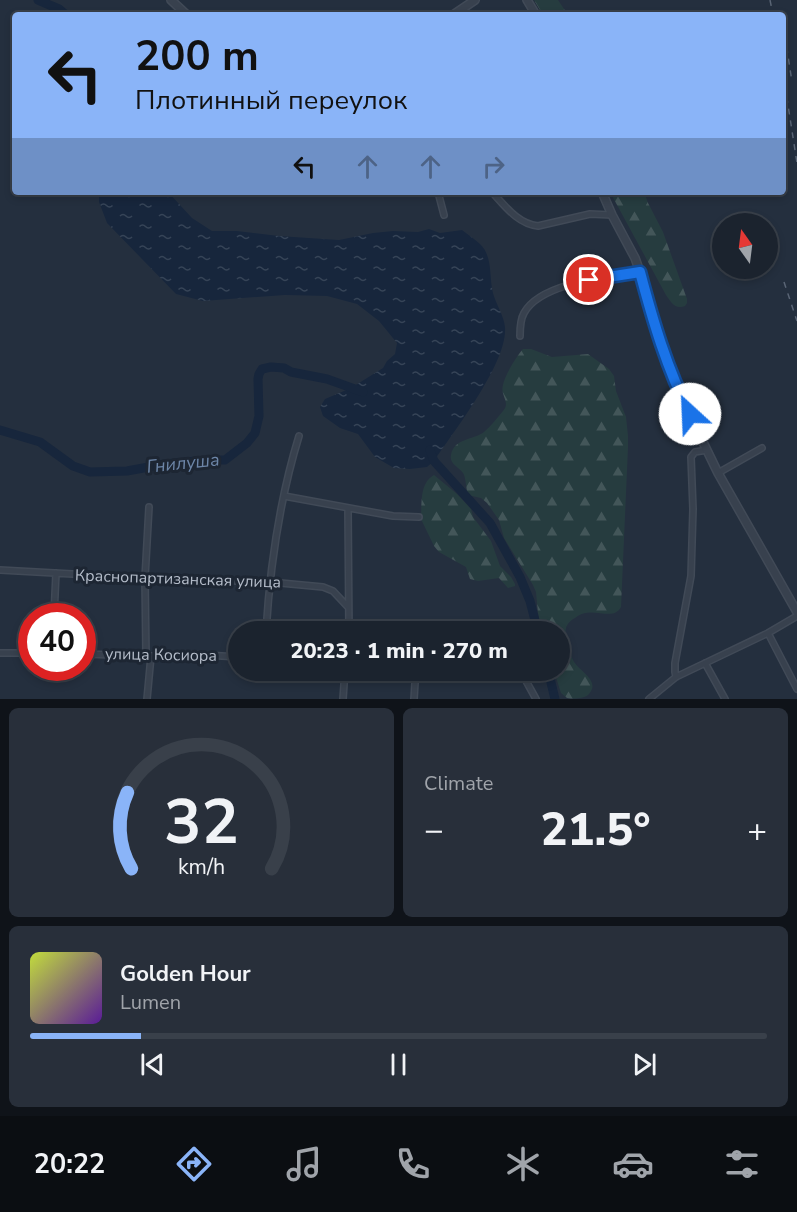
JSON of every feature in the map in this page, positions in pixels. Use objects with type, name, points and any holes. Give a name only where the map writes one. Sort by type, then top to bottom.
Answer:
[{"type":"street","points":[[171,0],[184,12]]},
{"type":"street","points":[[457,12],[475,0]]},
{"type":"street","points":[[441,195],[444,215]]},
{"type":"street","points":[[495,195],[520,220],[532,225],[538,226],[590,214],[612,215]]},
{"type":"street","points":[[603,195],[635,258],[663,351],[681,397],[718,473],[797,614],[768,633],[676,677],[649,699]]},
{"type":"street","points":[[520,336],[523,314],[537,300],[549,293],[567,285],[640,272]]},
{"type":"street","points":[[267,621],[270,582],[284,496],[299,435]]},
{"type":"street","points":[[718,473],[762,448]]},
{"type":"street","points":[[676,677],[675,663],[692,576],[691,457],[695,452],[707,450]]},
{"type":"street","points":[[284,496],[404,518],[419,517]]},
{"type":"street","points":[[147,699],[145,578],[149,507]]},
{"type":"street","points":[[348,509],[349,621]]},
{"type":"street","name":"Краснопартизанская улица","points":[[0,570],[270,582],[329,588],[348,607]]},
{"type":"street","points":[[55,603],[56,573]]},
{"type":"street","points":[[768,633],[797,689]]},
{"type":"street","points":[[0,653],[18,653]]},
{"type":"street","name":"улица Косиора","points":[[96,654],[148,656],[190,654],[228,656]]},
{"type":"street","points":[[705,663],[725,699]]},
{"type":"street","points":[[343,699],[344,681]]},
{"type":"street","points":[[526,681],[536,699]]},
{"type":"street","points":[[414,699],[415,683]]},
{"type":"green space","points":[[534,0],[558,0],[566,12],[541,12]]},
{"type":"green space","points":[[612,195],[645,195],[663,232],[687,303],[682,307],[676,306],[666,295]]},
{"type":"green space","points":[[523,349],[531,349],[552,357],[588,354],[609,369],[614,376],[616,391],[626,417],[628,447],[621,607],[612,614],[581,614],[570,622],[540,621],[536,592],[504,538],[499,520],[481,498],[468,495],[464,475],[451,458],[456,445],[484,432],[505,408],[506,402],[502,389]]},
{"type":"green space","points":[[434,475],[471,509],[473,517],[491,541],[500,566],[511,577],[515,586],[508,588],[499,578],[478,581],[470,579],[466,567],[439,552],[434,546],[421,515],[424,487],[429,478]]},
{"type":"green space","points":[[570,652],[573,660],[591,680],[592,689],[589,694],[579,698],[567,698],[561,693],[557,681],[570,681]]},
{"type":"water","points":[[99,195],[171,195],[192,218],[212,231],[339,240],[393,231],[418,232],[429,229],[440,233],[462,230],[480,244],[487,254],[493,293],[505,327],[504,342],[478,396],[434,461],[427,467],[394,468],[375,457],[358,434],[340,428],[323,416],[320,407],[325,399],[351,388],[383,368],[395,354],[397,343],[379,321],[357,304],[327,296],[285,295],[203,301],[176,294],[107,223],[99,202]]},
{"type":"waterway","points":[[38,0],[62,12]]},
{"type":"waterway","name":"Гнилуша","points":[[0,430],[40,442],[73,466],[90,472],[127,471],[165,464],[225,460],[247,443],[255,433],[259,416],[258,379],[262,369],[284,368],[291,372],[327,379],[363,392]]},
{"type":"waterway","points":[[430,450],[434,461],[490,523],[520,577],[535,621]]},
{"type":"waterway","points":[[551,681],[555,699]]},
{"type":"railway","points":[[770,0],[772,12]]},
{"type":"railway","points":[[786,43],[792,82]]},
{"type":"railway","points":[[786,92],[797,163]]},
{"type":"railway","points":[[784,282],[797,321]]},
{"type":"route","points":[[589,280],[640,272],[663,351],[690,414]]}]
